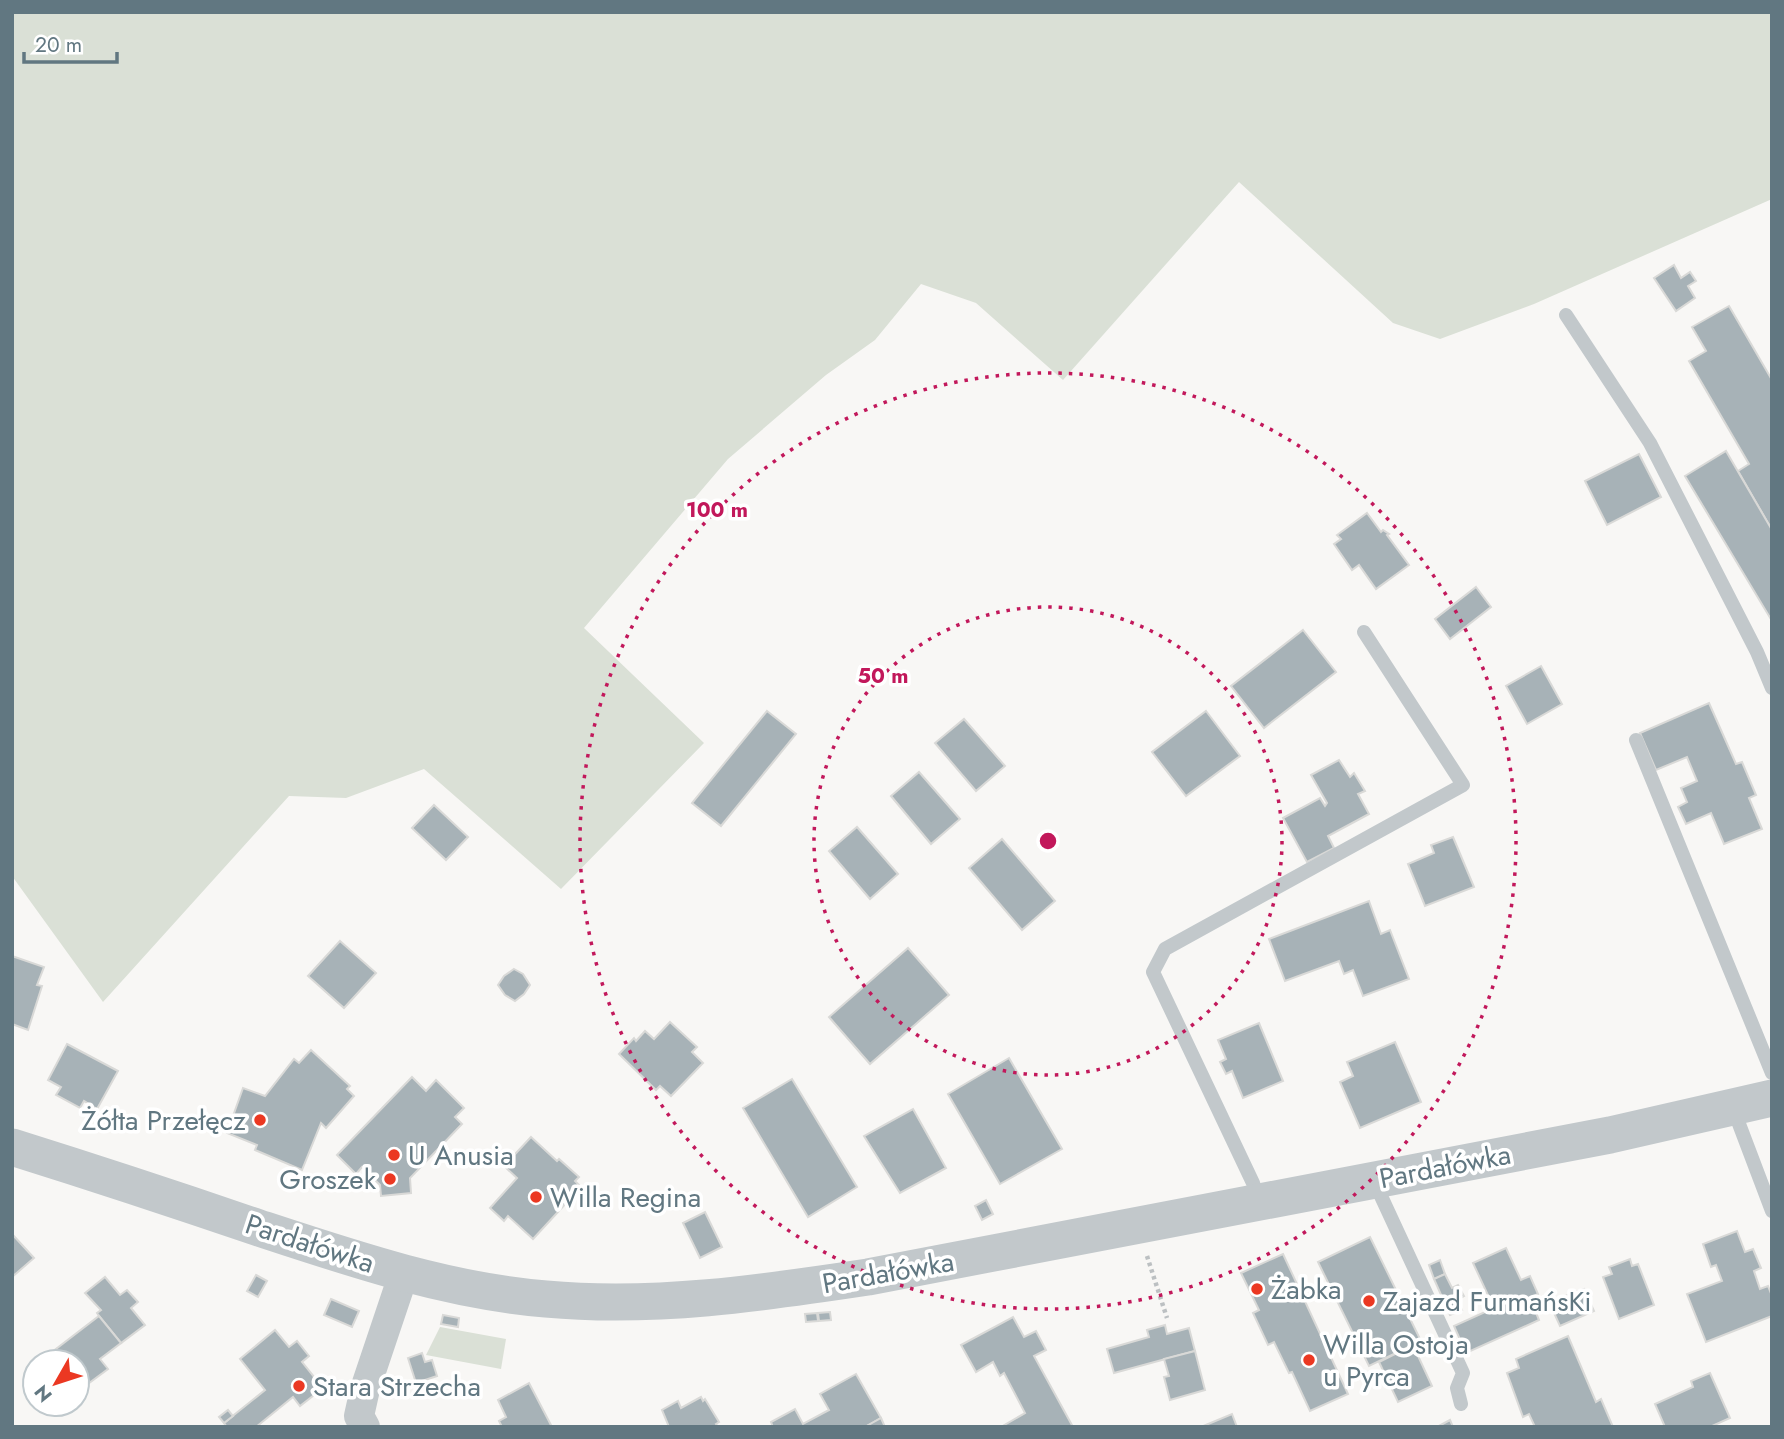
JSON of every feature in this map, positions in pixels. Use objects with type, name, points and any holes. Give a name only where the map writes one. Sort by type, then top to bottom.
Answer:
[{"type":"street","name":"Pardałówka","points":[[12,1146],[404,1273],[464,1287],[545,1299],[602,1303],[696,1299],[868,1277],[1610,1135],[1772,1098]]},
{"type":"street","points":[[356,1423],[404,1273]]},
{"type":"lane","points":[[1566,315],[1650,443],[1757,652],[1772,688]]},
{"type":"lane","points":[[1259,1201],[1253,1183],[1153,972],[1165,949],[1463,785],[1364,632]]},
{"type":"lane","points":[[1636,740],[1772,1073]]},
{"type":"lane","points":[[1733,1108],[1772,1210]]},
{"type":"lane","points":[[1373,1180],[1463,1373],[1457,1388],[1461,1404]]},
{"type":"path","points":[[1145,1251],[1167,1318]]},
{"type":"shaded area","points":[[12,12],[1772,12],[1772,199],[1534,304],[1440,339],[1393,323],[1239,182],[1063,380],[976,303],[921,284],[875,340],[826,375],[728,459],[584,628],[704,743],[561,889],[424,769],[346,798],[289,796],[103,1002],[12,876]]},
{"type":"shaded area","points":[[440,1327],[506,1339],[501,1369],[426,1355]]},
{"type":"building","points":[[1674,265],[1681,278],[1690,272],[1696,281],[1688,286],[1695,298],[1676,311],[1654,278]]},
{"type":"building","points":[[1729,306],[1772,380],[1772,530],[1738,471],[1749,464],[1689,361],[1706,351],[1692,327]]},
{"type":"building","points":[[1726,451],[1772,530],[1772,621],[1685,476]]},
{"type":"building","points":[[1639,454],[1661,497],[1607,525],[1585,481]]},
{"type":"building","points":[[1367,513],[1381,532],[1383,530],[1389,534],[1387,535],[1409,565],[1376,589],[1359,565],[1352,570],[1334,544],[1341,539],[1337,535]]},
{"type":"building","points":[[1476,587],[1491,607],[1450,639],[1435,619]]},
{"type":"building","points":[[1303,630],[1336,672],[1264,728],[1231,686]]},
{"type":"building","points":[[1541,666],[1562,704],[1527,724],[1506,686]]},
{"type":"building","points":[[1709,703],[1736,764],[1742,762],[1756,795],[1749,798],[1762,829],[1724,844],[1711,813],[1686,824],[1678,807],[1687,802],[1681,788],[1697,781],[1687,757],[1656,770],[1640,733]]},
{"type":"building","points":[[767,711],[796,734],[721,826],[692,803]]},
{"type":"building","points":[[1206,711],[1240,756],[1186,796],[1152,752]]},
{"type":"building","points":[[964,719],[1005,766],[976,791],[935,743]]},
{"type":"building","points":[[1339,760],[1350,777],[1354,773],[1365,791],[1358,794],[1369,814],[1328,836],[1334,848],[1307,862],[1283,818],[1320,798],[1325,806],[1327,803],[1311,775]]},
{"type":"building","points":[[919,772],[960,819],[931,844],[891,796]]},
{"type":"building","points":[[434,805],[468,837],[446,860],[412,828]]},
{"type":"building","points":[[857,827],[898,874],[870,899],[829,851]]},
{"type":"building","points":[[1453,837],[1474,887],[1425,906],[1408,864],[1434,853],[1431,845]]},
{"type":"building","points":[[1002,839],[1055,901],[1022,930],[969,868]]},
{"type":"building","points":[[1369,901],[1381,934],[1390,930],[1409,979],[1363,996],[1353,970],[1344,974],[1339,961],[1285,981],[1269,939]]},
{"type":"building","points":[[340,941],[376,973],[344,1008],[308,976]]},
{"type":"building","points":[[908,948],[949,995],[870,1064],[829,1017]]},
{"type":"building","points":[[12,956],[44,967],[37,985],[42,986],[28,1030],[12,1024]]},
{"type":"building","points":[[514,969],[523,974],[530,985],[515,1001],[505,995],[498,985],[504,976]]},
{"type":"building","points":[[670,1022],[697,1047],[692,1052],[703,1063],[671,1096],[660,1086],[656,1090],[619,1054],[645,1031],[654,1039]]},
{"type":"building","points":[[1259,1023],[1283,1081],[1243,1098],[1232,1071],[1226,1074],[1220,1062],[1226,1059],[1218,1040]]},
{"type":"building","points":[[1395,1042],[1421,1102],[1360,1128],[1340,1082],[1353,1076],[1347,1062]]},
{"type":"building","points":[[67,1044],[118,1071],[97,1109],[84,1101],[80,1108],[56,1095],[61,1087],[48,1080]]},
{"type":"building","points":[[311,1050],[350,1086],[347,1089],[354,1096],[326,1128],[321,1123],[302,1170],[255,1150],[257,1145],[227,1133],[243,1088],[265,1096],[294,1059],[299,1063]]},
{"type":"building","points":[[1009,1058],[1062,1149],[1000,1184],[948,1094]]},
{"type":"building","points":[[412,1077],[426,1091],[436,1080],[464,1108],[455,1117],[462,1124],[410,1178],[411,1193],[381,1196],[380,1185],[362,1167],[356,1174],[337,1155]]},
{"type":"building","points":[[792,1079],[857,1187],[808,1217],[743,1108]]},
{"type":"building","points":[[913,1109],[946,1168],[900,1193],[864,1136]]},
{"type":"building","name":"Willa Regina","points":[[531,1137],[579,1177],[575,1181],[581,1187],[533,1239],[508,1216],[504,1221],[490,1208],[517,1178],[504,1166]]},
{"type":"building","points":[[986,1200],[993,1214],[982,1220],[975,1206]]},
{"type":"building","points":[[705,1212],[722,1247],[700,1258],[683,1223]]},
{"type":"building","points":[[1737,1231],[1745,1252],[1753,1249],[1761,1268],[1754,1271],[1760,1289],[1768,1286],[1772,1296],[1772,1316],[1706,1342],[1687,1294],[1722,1281],[1716,1265],[1711,1267],[1703,1244]]},
{"type":"building","points":[[12,1234],[34,1258],[12,1277]]},
{"type":"building","name":"Zajazd FurmańsKi","points":[[1370,1237],[1421,1341],[1369,1366],[1318,1262]]},
{"type":"building","points":[[1506,1248],[1521,1280],[1530,1276],[1538,1294],[1530,1298],[1539,1320],[1466,1353],[1454,1326],[1494,1308],[1473,1263]]},
{"type":"building","points":[[1283,1254],[1348,1394],[1310,1411],[1274,1342],[1268,1345],[1253,1313],[1259,1310],[1241,1273]]},
{"type":"building","points":[[1630,1259],[1632,1266],[1638,1264],[1654,1305],[1619,1319],[1603,1277],[1612,1274],[1609,1267]]},
{"type":"building","points":[[1440,1260],[1445,1274],[1434,1279],[1429,1265]]},
{"type":"building","points":[[1445,1274],[1452,1288],[1458,1285],[1464,1296],[1457,1300],[1462,1310],[1450,1315],[1434,1279]]},
{"type":"building","points":[[256,1275],[267,1281],[258,1297],[247,1291]]},
{"type":"building","points":[[105,1277],[120,1295],[127,1290],[138,1302],[131,1308],[145,1325],[121,1343],[97,1313],[101,1310],[85,1293]]},
{"type":"building","points":[[1584,1289],[1594,1311],[1560,1326],[1549,1302]]},
{"type":"building","points":[[331,1299],[359,1311],[352,1327],[324,1315]]},
{"type":"building","points":[[830,1312],[831,1320],[819,1321],[818,1313]]},
{"type":"building","points":[[817,1313],[818,1321],[806,1322],[805,1314]]},
{"type":"building","points":[[443,1315],[459,1318],[458,1327],[441,1324]]},
{"type":"building","points":[[99,1316],[121,1343],[100,1359],[108,1369],[91,1382],[91,1348],[57,1348]]},
{"type":"building","points":[[1013,1317],[1024,1337],[1036,1331],[1046,1350],[1034,1356],[1073,1427],[1001,1427],[1025,1413],[1004,1373],[1000,1376],[993,1362],[976,1372],[961,1345]]},
{"type":"building","points":[[1165,1325],[1167,1334],[1189,1328],[1195,1351],[1114,1373],[1107,1349],[1149,1337],[1147,1330]]},
{"type":"building","points":[[275,1330],[289,1347],[297,1341],[309,1356],[302,1362],[323,1388],[300,1406],[293,1397],[256,1427],[227,1427],[224,1423],[265,1390],[240,1359]]},
{"type":"building","points":[[1568,1336],[1596,1402],[1601,1399],[1613,1427],[1535,1427],[1529,1414],[1523,1417],[1507,1373],[1519,1368],[1516,1359]]},
{"type":"building","points":[[1413,1345],[1432,1386],[1398,1402],[1379,1362]]},
{"type":"building","points":[[1195,1351],[1205,1390],[1170,1400],[1164,1377],[1169,1376],[1164,1359]]},
{"type":"building","points":[[422,1353],[425,1362],[432,1360],[437,1376],[416,1383],[408,1358]]},
{"type":"building","points":[[1710,1373],[1730,1418],[1710,1427],[1665,1427],[1655,1404],[1693,1387],[1691,1381]]},
{"type":"building","points":[[856,1374],[881,1418],[865,1427],[773,1427],[771,1422],[795,1409],[803,1424],[829,1410],[820,1394]]},
{"type":"building","points":[[529,1383],[552,1427],[502,1427],[499,1421],[506,1417],[498,1400]]},
{"type":"building","points":[[701,1397],[719,1422],[716,1424],[718,1427],[669,1427],[662,1410],[678,1401],[681,1408]]},
{"type":"building","points":[[228,1410],[233,1416],[224,1423],[219,1417]]},
{"type":"building","points":[[1232,1414],[1237,1427],[1201,1427]]},
{"type":"building","points":[[881,1418],[885,1427],[865,1427]]},
{"type":"building","points":[[1450,1420],[1453,1427],[1437,1427]]},
{"type":"place","name":"Żółta Przełęcz","points":[[260,1120]]},
{"type":"place","name":"U Anusia","points":[[394,1155]]},
{"type":"place","name":"Groszek","points":[[390,1179]]},
{"type":"place","name":"Willa Regina","points":[[536,1197]]},
{"type":"place","name":"Żabka","points":[[1257,1289]]},
{"type":"place","name":"Zajazd FurmańsKi","points":[[1369,1301]]},
{"type":"place","name":"Willa Ostoja u Pyrca","points":[[1309,1360]]},
{"type":"place","name":"Stara Strzecha","points":[[299,1386]]}]
